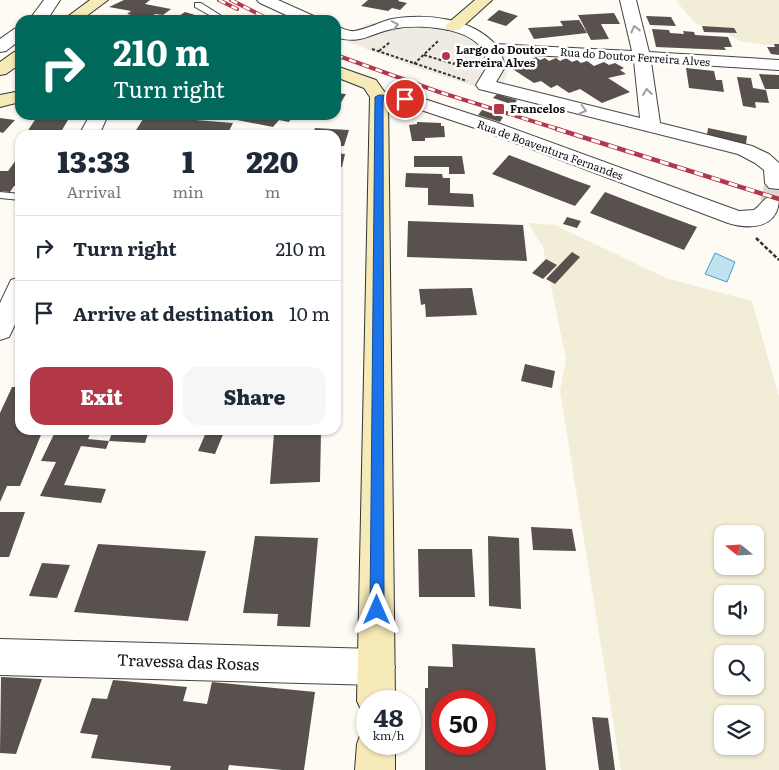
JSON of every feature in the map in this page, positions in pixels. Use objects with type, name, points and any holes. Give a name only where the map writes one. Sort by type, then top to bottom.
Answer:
[{"type":"main road","points":[[78,15],[100,0]]},
{"type":"main road","points":[[453,27],[484,0]]},
{"type":"main road","points":[[0,70],[15,60]]},
{"type":"main road","points":[[341,73],[370,84],[379,97],[376,684]]},
{"type":"main road","points":[[375,770],[376,755]]},
{"type":"street","points":[[42,15],[52,0]]},
{"type":"street","points":[[265,0],[299,15]]},
{"type":"street","points":[[343,34],[360,37],[379,28],[406,22],[453,27],[478,37],[491,49],[496,67],[485,85],[651,127],[642,57],[628,0]]},
{"type":"street","points":[[0,47],[15,36]]},
{"type":"street","name":"Rua do Doutor Ferreira Alves","points":[[491,49],[503,48],[779,66]]},
{"type":"street","name":"Rua de Boaventura Fernandes","points":[[379,97],[405,99],[488,126],[719,213],[748,220],[760,217],[768,210],[777,180],[774,171],[762,156],[745,150],[651,127]]},
{"type":"street","points":[[0,330],[15,297]]},
{"type":"street","name":"Travessa das Rosas","points":[[0,657],[376,684]]},
{"type":"lane","points":[[198,6],[215,15]]},
{"type":"lane","points":[[0,195],[15,196]]},
{"type":"path","points":[[413,64],[453,27]]},
{"type":"path","points":[[343,34],[372,49],[472,82]]},
{"type":"path","points":[[424,55],[454,64],[457,59],[483,66]]},
{"type":"shaded area","points":[[779,0],[779,44],[766,45],[740,41],[716,27],[696,24],[676,1]]},
{"type":"shaded area","name":"Largo do Doutor Ferreira Alves","points":[[404,18],[476,30],[500,46],[509,67],[504,82],[495,93],[411,66],[341,39],[341,37],[368,24]]},
{"type":"shaded area","points":[[528,223],[555,225],[666,278],[752,301],[779,397],[779,770],[621,770],[560,391],[566,359],[543,247]]},
{"type":"water","points":[[715,253],[735,262],[727,282],[705,274]]},
{"type":"building","points":[[124,0],[150,0],[145,4],[171,9],[163,15],[131,15],[127,14],[131,11],[109,7]]},
{"type":"building","points":[[368,0],[399,0],[407,3],[400,10],[392,8],[388,11],[361,6]]},
{"type":"building","points":[[499,10],[518,16],[506,26],[487,20]]},
{"type":"building","points":[[185,12],[195,15],[180,15]]},
{"type":"building","points":[[614,13],[620,24],[601,24],[609,39],[591,40],[578,15]]},
{"type":"building","points":[[646,16],[671,17],[676,26],[650,25]]},
{"type":"building","points":[[579,20],[587,33],[534,39],[528,28],[563,26],[560,21]]},
{"type":"building","points":[[702,26],[734,28],[737,33],[704,32]]},
{"type":"building","points":[[652,29],[669,30],[670,33],[684,34],[683,31],[694,32],[695,35],[728,37],[732,47],[724,47],[726,50],[656,47]]},
{"type":"building","points":[[774,44],[779,44],[779,55],[771,54],[767,47],[775,47]]},
{"type":"building","points":[[536,57],[540,60],[545,58],[549,61],[556,58],[560,61],[566,58],[572,62],[577,60],[581,63],[587,61],[594,66],[604,62],[609,65],[615,63],[624,68],[620,70],[626,74],[608,78],[630,92],[602,103],[580,89],[569,93],[557,85],[551,88],[541,81],[534,83],[511,68]]},
{"type":"building","points":[[686,68],[714,71],[716,80],[722,80],[724,92],[689,88]]},
{"type":"building","points":[[759,74],[779,75],[779,89],[765,89]]},
{"type":"building","points":[[737,77],[751,78],[753,88],[766,90],[769,103],[755,102],[756,108],[743,106]]},
{"type":"building","points":[[341,94],[346,94],[341,102]]},
{"type":"building","points":[[497,94],[517,100],[514,105],[493,98]]},
{"type":"building","points":[[482,110],[503,117],[500,122],[478,115]]},
{"type":"building","points":[[0,118],[15,120],[3,133],[0,132]]},
{"type":"building","points":[[35,120],[68,120],[62,130],[28,130]]},
{"type":"building","points":[[142,120],[195,120],[233,123],[230,130],[136,130]]},
{"type":"building","points":[[237,120],[279,120],[273,127]]},
{"type":"building","points":[[417,122],[441,123],[441,126],[444,126],[445,137],[425,138],[425,141],[412,141],[409,125],[417,124]]},
{"type":"building","points":[[315,128],[349,130],[344,146],[341,146],[341,130],[314,130]]},
{"type":"building","points":[[708,128],[747,136],[746,144],[707,135]]},
{"type":"building","points":[[341,154],[345,154],[341,167]]},
{"type":"building","points":[[509,155],[591,186],[575,206],[492,174]]},
{"type":"building","points":[[414,156],[462,156],[465,174],[449,174],[449,167],[414,167]]},
{"type":"building","points":[[15,161],[15,186],[10,192],[0,191],[0,171],[8,171]]},
{"type":"building","points":[[406,173],[442,174],[443,178],[450,178],[450,193],[473,194],[474,207],[428,205],[428,188],[405,187]]},
{"type":"building","points":[[605,192],[697,227],[684,250],[590,213]]},
{"type":"building","points":[[567,217],[581,221],[577,228],[563,224]]},
{"type":"building","points":[[408,221],[523,225],[527,261],[407,257]]},
{"type":"building","points":[[572,252],[580,257],[555,284],[546,279]]},
{"type":"building","points":[[546,259],[557,265],[543,279],[532,273]]},
{"type":"building","points":[[472,288],[477,315],[426,317],[425,304],[421,305],[419,289]]},
{"type":"building","points":[[525,364],[555,371],[552,388],[521,381]]},
{"type":"building","points":[[12,387],[15,387],[15,435],[41,435],[20,486],[7,486],[0,502],[0,413]]},
{"type":"building","points":[[54,435],[90,435],[88,439],[109,441],[106,449],[81,446],[64,485],[106,489],[101,503],[40,496],[56,462],[41,461]]},
{"type":"building","points":[[111,435],[147,435],[145,443],[109,441]]},
{"type":"building","points":[[205,435],[223,435],[215,454],[198,451]]},
{"type":"building","points":[[274,435],[321,435],[320,482],[270,484]]},
{"type":"building","points":[[0,512],[25,512],[9,557],[0,557]]},
{"type":"building","points":[[531,527],[572,529],[576,551],[533,550]]},
{"type":"building","points":[[255,536],[318,538],[310,627],[277,626],[278,614],[243,613]]},
{"type":"building","points":[[488,536],[519,538],[521,609],[489,606]]},
{"type":"building","points":[[98,544],[206,551],[188,621],[74,612]]},
{"type":"building","points":[[418,549],[472,549],[475,597],[419,597]]},
{"type":"building","points":[[42,563],[70,565],[57,598],[29,596]]},
{"type":"building","points":[[452,644],[535,648],[546,770],[425,770],[425,688],[428,688],[428,666],[453,667]]},
{"type":"building","points":[[1,677],[42,679],[16,754],[0,753]]},
{"type":"building","points":[[113,680],[187,687],[183,701],[207,704],[212,682],[315,692],[304,770],[229,765],[228,770],[170,770],[171,766],[91,758],[98,735],[80,733],[92,698],[107,699]]},
{"type":"building","points":[[592,717],[608,718],[615,770],[599,770]]},
{"type":"tunnel","points":[[771,203],[776,183]]},
{"type":"railway","points":[[219,0],[237,9]]},
{"type":"railway","points":[[231,0],[260,15]]},
{"type":"railway","points":[[341,57],[439,92],[561,130]]},
{"type":"railway","points":[[557,129],[779,199]]},
{"type":"place","name":"Largo do Doutor Ferreira Alves","points":[[446,56]]},
{"type":"place","name":"Francelos","points":[[499,109]]},
{"type":"route","points":[[377,610],[379,97],[405,99]]}]
